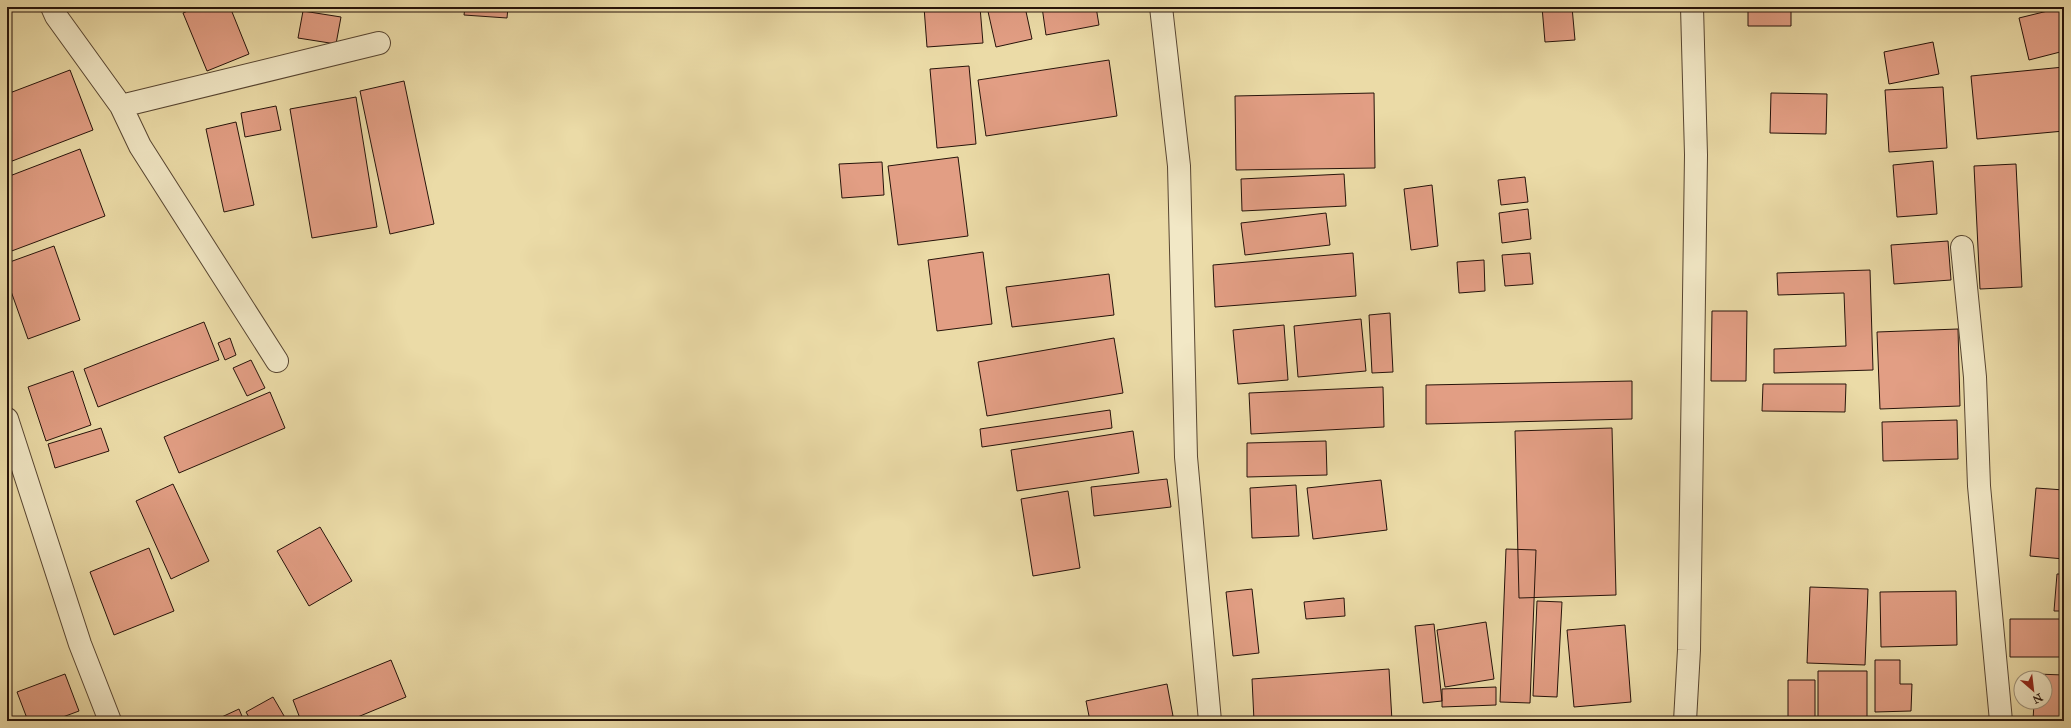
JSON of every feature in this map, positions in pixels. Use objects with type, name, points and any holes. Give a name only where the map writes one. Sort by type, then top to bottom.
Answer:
[{"type":"street","points":[[52,7],[56,16],[121,106],[140,146],[277,362]]},
{"type":"street","points":[[1161,7],[1179,166],[1186,457],[1210,721]]},
{"type":"street","points":[[1685,721],[1689,650],[1696,162],[1692,7]]},
{"type":"street","points":[[121,106],[379,43]]},
{"type":"street","points":[[1962,247],[1975,377],[1979,486],[2001,721]]},
{"type":"street","points":[[7,419],[80,644],[110,721]]},
{"type":"building","points":[[197,7],[230,7],[249,54],[207,71],[183,13]]},
{"type":"building","points":[[465,7],[508,7],[507,18],[464,15]]},
{"type":"building","points":[[924,7],[980,7],[983,43],[927,47]]},
{"type":"building","points":[[987,7],[1025,7],[1032,39],[996,47]]},
{"type":"building","points":[[1042,7],[1096,7],[1099,25],[1046,35]]},
{"type":"building","points":[[1542,7],[1572,7],[1575,40],[1545,42]]},
{"type":"building","points":[[1748,7],[1791,7],[1791,26],[1748,26]]},
{"type":"building","points":[[2064,7],[2064,51],[2029,60],[2019,18]]},
{"type":"building","points":[[303,11],[341,17],[336,44],[298,38]]},
{"type":"building","points":[[1933,42],[1939,74],[1889,84],[1884,52]]},
{"type":"building","points":[[1109,60],[1117,116],[986,136],[978,80]]},
{"type":"building","points":[[969,66],[976,144],[937,148],[930,69]]},
{"type":"building","points":[[2064,67],[2064,131],[1977,139],[1971,76]]},
{"type":"building","points":[[70,70],[93,130],[7,163],[7,94]]},
{"type":"building","points":[[404,81],[434,224],[390,234],[360,91]]},
{"type":"building","points":[[1943,87],[1947,148],[1889,152],[1885,90]]},
{"type":"building","points":[[1374,93],[1375,168],[1236,170],[1235,96]]},
{"type":"building","points":[[1771,93],[1827,94],[1826,134],[1770,133]]},
{"type":"building","points":[[356,97],[377,227],[312,238],[290,109]]},
{"type":"building","points":[[276,106],[281,130],[245,137],[241,113]]},
{"type":"building","points":[[236,122],[254,205],[224,212],[206,129]]},
{"type":"building","points":[[80,149],[105,216],[9,252],[7,245],[7,177]]},
{"type":"building","points":[[958,157],[968,236],[898,245],[888,166]]},
{"type":"building","points":[[1933,161],[1937,214],[1897,217],[1893,165]]},
{"type":"building","points":[[882,162],[884,195],[842,198],[839,164]]},
{"type":"building","points":[[2016,164],[2022,287],[1980,289],[1974,166]]},
{"type":"building","points":[[1344,174],[1346,206],[1242,211],[1241,179]]},
{"type":"building","points":[[1525,177],[1528,202],[1501,205],[1498,180]]},
{"type":"building","points":[[1432,185],[1438,246],[1411,250],[1404,189]]},
{"type":"building","points":[[1528,209],[1531,239],[1502,243],[1499,213]]},
{"type":"building","points":[[1326,213],[1330,245],[1245,255],[1241,223]]},
{"type":"building","points":[[1948,241],[1951,280],[1894,284],[1891,245]]},
{"type":"building","points":[[54,246],[80,320],[28,339],[7,280],[7,263]]},
{"type":"building","points":[[983,252],[992,324],[937,331],[928,260]]},
{"type":"building","points":[[1353,253],[1356,296],[1215,307],[1213,265]]},
{"type":"building","points":[[1530,253],[1533,284],[1505,286],[1502,255]]},
{"type":"building","points":[[1484,260],[1485,291],[1459,293],[1457,262]]},
{"type":"building","points":[[1870,270],[1873,370],[1774,373],[1774,349],[1846,346],[1844,293],[1778,295],[1777,273]]},
{"type":"building","points":[[1109,274],[1114,315],[1012,327],[1006,287]]},
{"type":"building","points":[[1712,311],[1747,311],[1746,381],[1711,381]]},
{"type":"building","points":[[1390,313],[1393,372],[1372,373],[1369,315]]},
{"type":"building","points":[[1361,319],[1366,371],[1298,377],[1294,326]]},
{"type":"building","points":[[204,322],[219,360],[98,407],[84,369]]},
{"type":"building","points":[[1284,325],[1288,380],[1238,384],[1233,330]]},
{"type":"building","points":[[7,328],[11,342],[7,344]]},
{"type":"building","points":[[1958,329],[1960,406],[1880,409],[1877,332]]},
{"type":"building","points":[[230,338],[236,355],[225,360],[218,343]]},
{"type":"building","points":[[1114,338],[1123,393],[987,416],[978,362]]},
{"type":"building","points":[[251,360],[265,388],[247,396],[233,368]]},
{"type":"building","points":[[73,371],[91,425],[46,441],[28,387]]},
{"type":"building","points":[[1632,381],[1632,419],[1426,424],[1426,385]]},
{"type":"building","points":[[1763,384],[1846,384],[1845,412],[1762,411]]},
{"type":"building","points":[[1383,387],[1384,427],[1251,434],[1249,393]]},
{"type":"building","points":[[270,392],[285,428],[179,473],[164,437]]},
{"type":"building","points":[[1110,410],[1112,428],[982,447],[980,429]]},
{"type":"building","points":[[1957,420],[1958,459],[1883,461],[1882,422]]},
{"type":"building","points":[[101,428],[109,451],[55,468],[48,444]]},
{"type":"building","points":[[1612,428],[1616,595],[1519,598],[1515,431]]},
{"type":"building","points":[[1133,431],[1139,473],[1017,491],[1011,450]]},
{"type":"building","points":[[1326,441],[1327,475],[1247,477],[1247,443]]},
{"type":"building","points":[[1167,479],[1171,507],[1094,516],[1091,487]]},
{"type":"building","points":[[1381,480],[1387,530],[1313,539],[1307,488]]},
{"type":"building","points":[[173,484],[209,561],[171,579],[136,501]]},
{"type":"building","points":[[1296,485],[1299,536],[1252,538],[1250,488]]},
{"type":"building","points":[[2036,488],[2064,490],[2064,559],[2030,556]]},
{"type":"building","points":[[1068,491],[1080,568],[1033,576],[1021,499]]},
{"type":"building","points":[[320,527],[352,581],[309,606],[277,551]]},
{"type":"building","points":[[149,548],[174,611],[114,635],[90,572]]},
{"type":"building","points":[[1506,549],[1536,550],[1530,703],[1500,702]]},
{"type":"building","points":[[2057,574],[2064,574],[2064,611],[2054,611]]},
{"type":"building","points":[[1810,587],[1868,589],[1865,665],[1807,663]]},
{"type":"building","points":[[1252,589],[1259,653],[1233,656],[1226,592]]},
{"type":"building","points":[[1956,591],[1957,645],[1881,647],[1880,592]]},
{"type":"building","points":[[1344,598],[1345,616],[1306,619],[1304,602]]},
{"type":"building","points":[[1537,601],[1562,602],[1557,697],[1533,696]]},
{"type":"building","points":[[2010,619],[2064,619],[2064,657],[2010,657]]},
{"type":"building","points":[[1486,622],[1494,679],[1445,687],[1437,630]]},
{"type":"building","points":[[1434,624],[1442,701],[1423,703],[1415,626]]},
{"type":"building","points":[[1625,625],[1631,702],[1574,707],[1567,630]]},
{"type":"building","points":[[391,660],[406,697],[348,721],[301,721],[293,700]]},
{"type":"building","points":[[1875,660],[1900,660],[1900,684],[1912,684],[1911,711],[1875,712]]},
{"type":"building","points":[[1389,669],[1392,721],[1254,721],[1252,679]]},
{"type":"building","points":[[1818,671],[1867,671],[1867,721],[1818,721]]},
{"type":"building","points":[[65,674],[79,711],[52,721],[28,721],[17,692]]},
{"type":"building","points":[[2053,675],[2064,675],[2064,721],[2033,721],[2034,710],[2053,710]]},
{"type":"building","points":[[1788,680],[1815,680],[1815,721],[1788,721]]},
{"type":"building","points":[[1167,684],[1173,716],[1151,721],[1090,721],[1086,701]]},
{"type":"building","points":[[1496,687],[1496,705],[1442,707],[1442,689]]},
{"type":"building","points":[[273,697],[287,721],[251,721],[246,712]]},
{"type":"building","points":[[239,709],[244,721],[213,721]]}]
